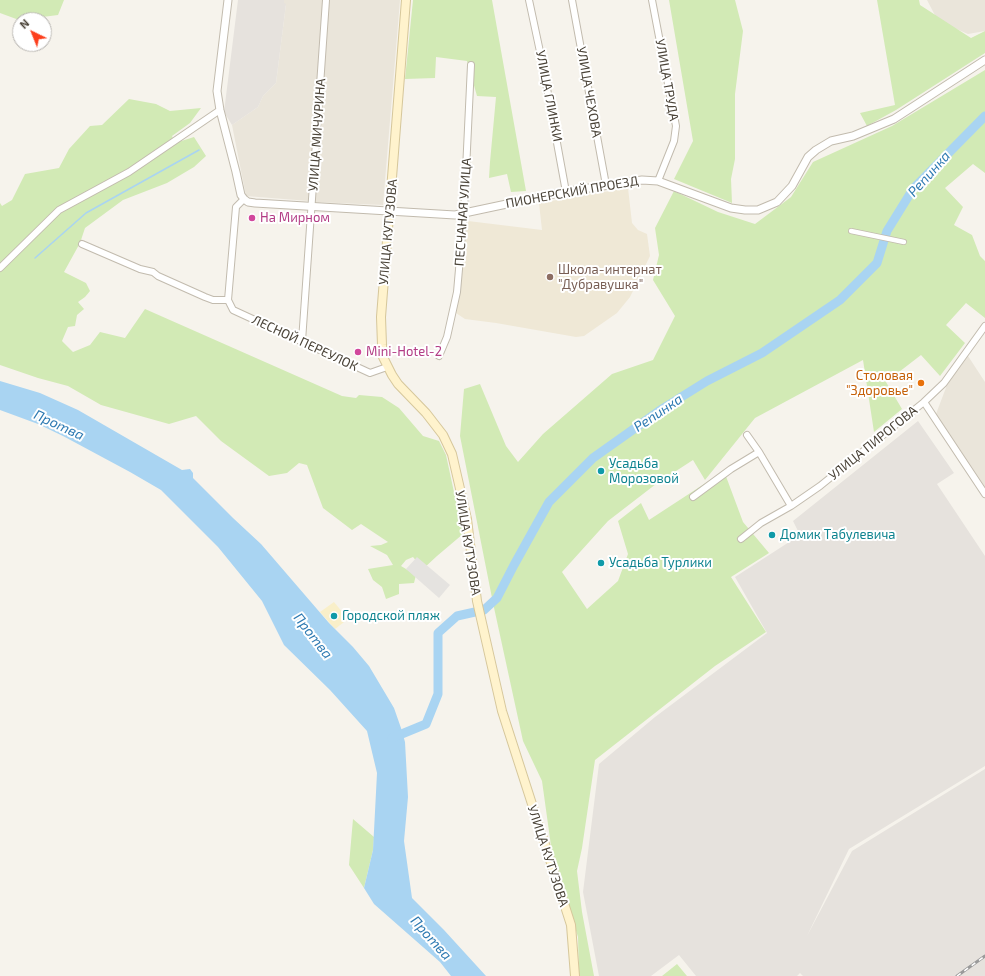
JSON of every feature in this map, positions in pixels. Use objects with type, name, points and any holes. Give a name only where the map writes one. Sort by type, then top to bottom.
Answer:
[{"type":"main road","name":"УЛИЦА КУТУЗОВА","points":[[406,0],[381,317],[383,357],[387,367],[398,384],[426,413],[443,435],[452,454],[467,519],[478,606],[502,711],[571,925],[575,976]]},
{"type":"street","points":[[82,244],[140,270],[153,272],[158,276],[205,297],[213,300],[228,300],[236,207],[244,199],[240,190],[220,110],[217,91],[228,0]]},
{"type":"street","name":"УЛИЦА МИЧУРИНА","points":[[302,341],[326,0]]},
{"type":"street","name":"УЛИЦА ГЛИНКИ","points":[[529,0],[544,68],[566,192]]},
{"type":"street","name":"УЛИЦА ЧЕХОВА","points":[[572,0],[606,185]]},
{"type":"street","name":"УЛИЦА ТРУДА","points":[[652,0],[676,126],[674,141],[658,182]]},
{"type":"street","name":"ПИОНЕРСКИЙ ПРОЕЗД","points":[[244,199],[255,204],[445,215],[566,192],[642,180],[658,182],[731,208],[758,210],[777,202],[792,186],[808,157],[816,150],[831,142],[853,136],[894,119],[985,60]]},
{"type":"street","name":"ПЕСЧАНАЯ УЛИЦА","points":[[439,356],[447,337],[457,292],[464,212],[471,65]]},
{"type":"street","points":[[0,268],[60,210],[129,172],[220,110]]},
{"type":"street","points":[[851,232],[904,242]]},
{"type":"street","name":"ЛЕСНОЙ ПЕРЕУЛОК","points":[[228,300],[233,310],[370,374],[387,367]]},
{"type":"street","name":"УЛИЦА ПИРОГОВА","points":[[741,539],[761,523],[791,506],[820,486],[924,402],[944,383],[985,326]]},
{"type":"street","points":[[924,402],[985,494]]},
{"type":"street","points":[[747,435],[759,452],[791,506]]},
{"type":"street","points":[[693,497],[731,469],[759,452]]},
{"type":"shaded area","points":[[238,0],[284,0],[284,3],[286,4],[276,83],[263,96],[258,107],[232,125],[224,112]]},
{"type":"shaded area","points":[[284,0],[324,0],[309,201],[246,196],[232,125],[258,107],[263,96],[276,83],[286,4],[284,4]]},
{"type":"shaded area","points":[[329,0],[400,0],[383,205],[315,202]]},
{"type":"shaded area","points":[[927,0],[985,0],[985,31],[968,34],[938,21]]},
{"type":"shaded area","name":"Школа-интернат \"Дубравушка\"","points":[[628,188],[632,223],[638,230],[647,234],[650,256],[630,297],[617,313],[584,336],[576,337],[465,319],[456,313],[468,221],[542,230],[539,203]]},
{"type":"shaded area","points":[[968,356],[985,382],[985,487],[936,414],[947,385]]},
{"type":"shaded area","points":[[918,421],[954,473],[937,484],[985,556],[985,766],[849,849],[807,936],[852,851],[985,769],[985,976],[803,976],[800,973],[797,976],[696,976],[679,955],[651,976],[599,976],[583,892],[599,764],[655,717],[767,633],[735,577],[800,535],[793,521]]},
{"type":"shaded area","points":[[417,557],[450,585],[439,598],[406,569]]},
{"type":"green space","points":[[0,0],[64,0],[58,15],[52,16],[52,12],[12,12],[12,17],[0,13]]},
{"type":"green space","points":[[413,0],[492,0],[526,191],[511,192],[507,174],[489,178],[496,97],[477,96],[467,61],[436,57],[435,78],[405,79]]},
{"type":"green space","points":[[669,0],[735,0],[743,31],[735,94],[735,159],[731,179],[732,203],[674,179],[693,141]]},
{"type":"green space","points":[[877,0],[919,0],[920,5],[971,38],[985,31],[985,53],[896,110],[867,126],[860,113],[895,105]]},
{"type":"green space","points":[[985,70],[985,173],[973,164],[945,188],[963,207],[954,225],[972,235],[980,256],[985,261],[985,318],[966,303],[946,325],[965,343],[940,376],[921,355],[886,382],[902,409],[874,432],[863,360],[755,418],[705,480],[693,460],[656,484],[608,521],[562,572],[587,609],[618,581],[628,554],[618,521],[641,503],[649,520],[724,471],[743,522],[769,553],[731,577],[766,632],[715,666],[595,760],[582,848],[577,871],[582,912],[594,976],[579,976],[578,937],[552,853],[542,781],[523,741],[493,603],[460,436],[464,389],[480,384],[506,446],[518,462],[543,434],[612,374],[653,360],[675,316],[653,280],[659,255],[655,228],[674,191],[718,212],[755,224],[791,197],[813,162],[892,126]]},
{"type":"green space","points":[[129,99],[156,104],[170,111],[201,108],[190,123],[172,136],[175,143],[194,137],[206,156],[194,167],[167,183],[123,200],[85,228],[80,243],[64,272],[86,283],[90,291],[78,302],[84,309],[77,315],[75,326],[68,327],[62,341],[73,352],[90,345],[100,332],[125,338],[145,309],[342,396],[356,398],[359,395],[382,397],[399,408],[423,436],[439,441],[446,455],[463,534],[423,569],[413,557],[406,560],[401,566],[416,575],[414,583],[399,584],[399,594],[386,599],[382,587],[373,580],[368,569],[393,565],[387,555],[370,546],[381,545],[388,542],[361,524],[352,530],[323,508],[307,465],[299,463],[287,473],[269,476],[221,441],[196,416],[169,424],[101,405],[68,386],[38,378],[0,365],[0,203],[2,206],[12,200],[25,174],[59,168],[69,149],[90,126],[102,125]]},
{"type":"green space","points":[[353,819],[374,837],[373,850],[364,888],[349,865]]},
{"type":"green space","points":[[677,964],[687,976],[662,976]]},
{"type":"sand","name":"Городской пляж","points":[[334,602],[348,619],[335,629],[320,612]]},
{"type":"water","name":"Протва","points":[[0,381],[40,393],[78,410],[182,470],[190,469],[193,473],[193,478],[261,544],[329,623],[353,647],[369,666],[394,708],[405,742],[408,797],[404,841],[412,898],[486,976],[451,976],[440,962],[374,904],[364,888],[373,850],[377,773],[367,731],[330,690],[284,645],[262,601],[218,547],[161,490],[63,436],[38,424],[0,410]]},
{"type":"waterway","name":"Репинка","points":[[392,738],[426,724],[438,694],[438,633],[457,616],[484,610],[497,598],[549,502],[593,458],[662,409],[707,381],[762,353],[840,300],[877,263],[887,231],[913,189],[985,116]]},
{"type":"waterway","points":[[35,258],[86,213],[199,150]]},
{"type":"railway","points":[[957,976],[985,956]]},
{"type":"place","name":"На Мирном","points":[[252,218]]},
{"type":"place","name":"Школа-интернат \"Дубравушка\"","points":[[550,277]]},
{"type":"place","name":"Mini-Hotel-2","points":[[358,352]]},
{"type":"place","name":"Столовая \"Здоровье\"","points":[[921,383]]},
{"type":"place","name":"Усадьба Морозовой","points":[[601,471]]},
{"type":"place","name":"Домик Табулевича","points":[[772,535]]},
{"type":"place","name":"Усадьба Турлики","points":[[601,563]]},
{"type":"place","name":"Городской пляж","points":[[334,616]]}]
